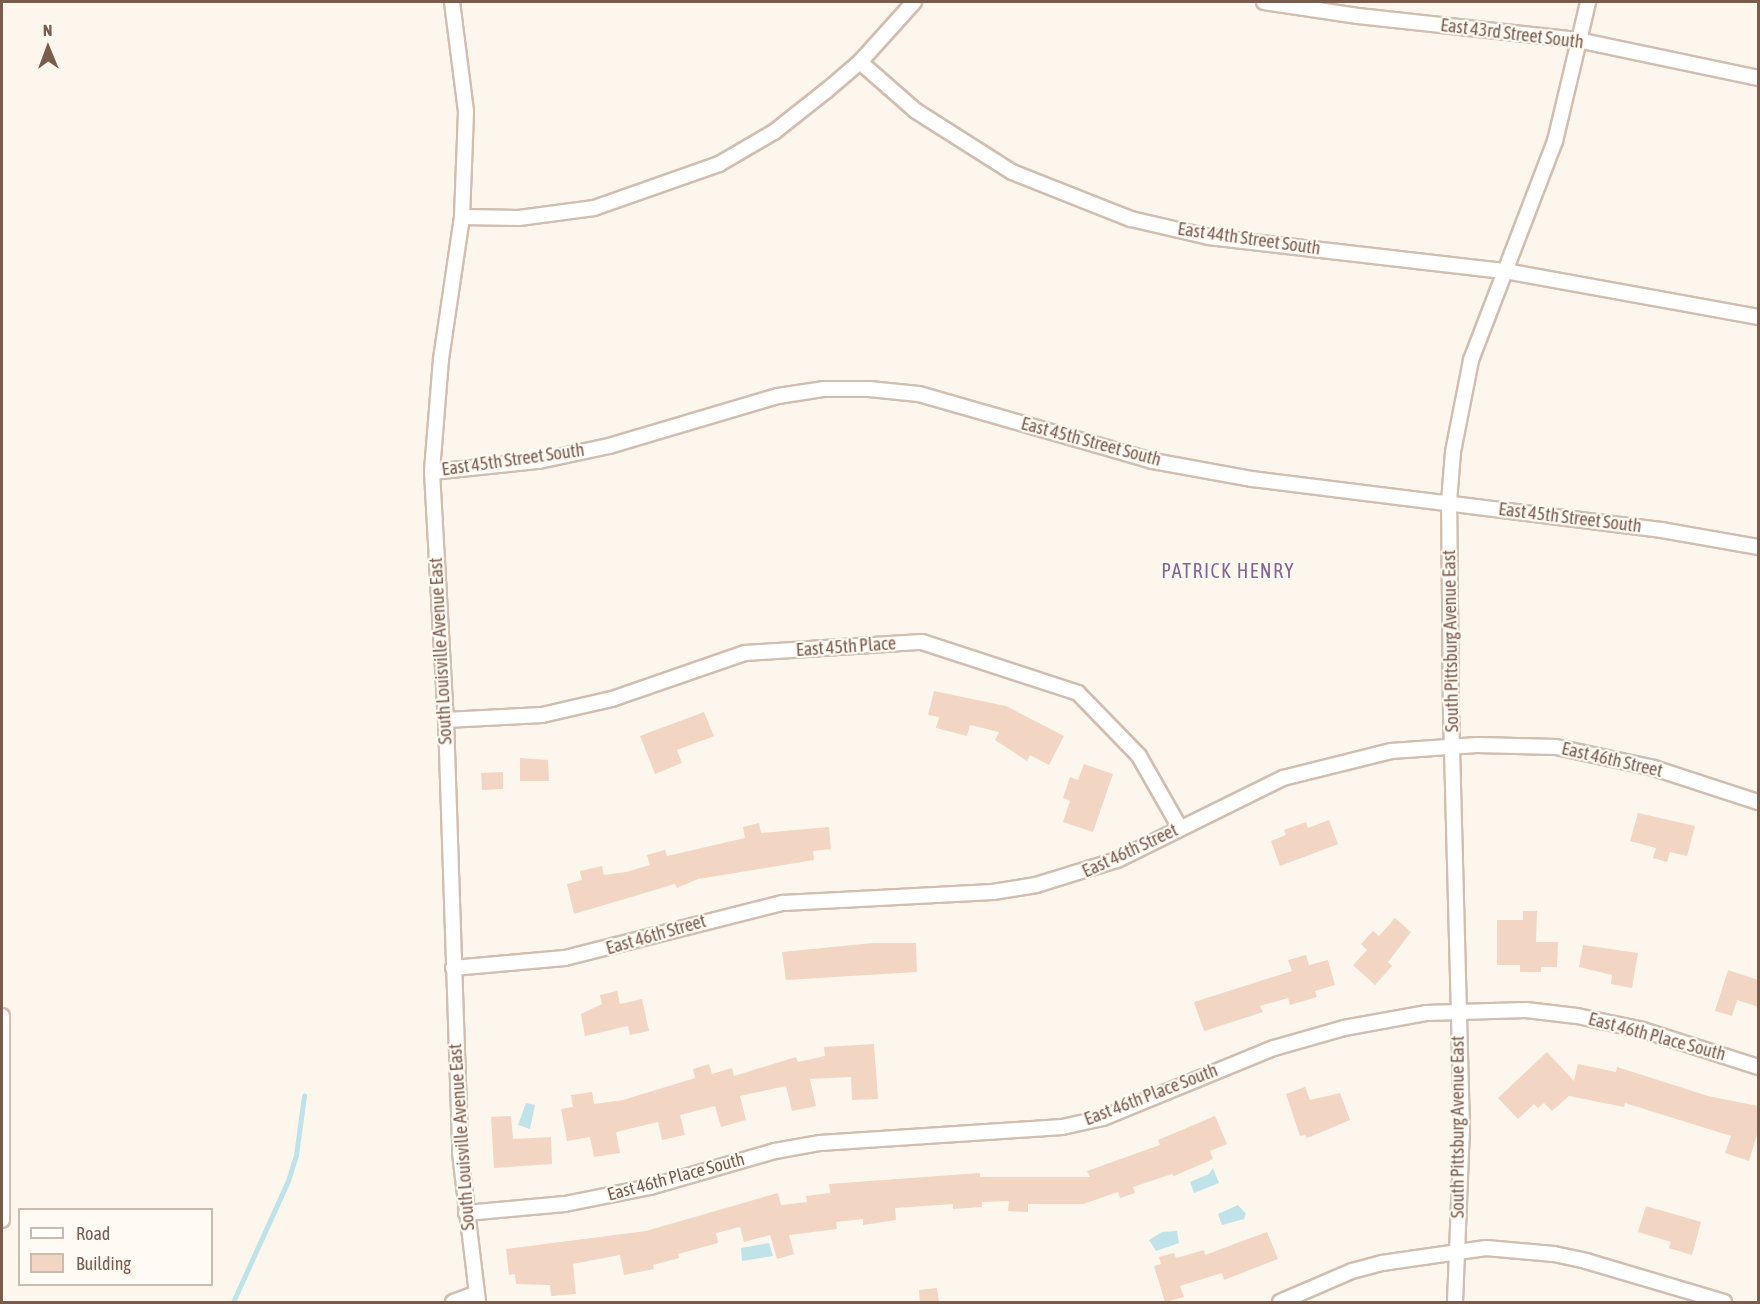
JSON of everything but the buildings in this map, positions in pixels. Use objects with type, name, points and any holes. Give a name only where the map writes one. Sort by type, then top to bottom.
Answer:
[{"type":"street","name":"South Louisville Avenue East","points":[[452,2],[466,112],[462,218],[441,359],[432,472],[446,720],[453,968],[466,1213],[476,1298]]},
{"type":"street","points":[[462,218],[519,218],[594,208],[710,168],[774,132],[860,62],[914,2]]},
{"type":"street","name":"East 43rd Street South","points":[[1264,2],[1358,16],[1578,40],[1758,78]]},
{"type":"street","name":"South Pittsburg Avenue East","points":[[1455,1302],[1462,1130],[1452,746],[1449,502],[1462,398],[1471,360],[1555,141],[1588,2]]},
{"type":"street","name":"East 44th Street South","points":[[860,62],[916,111],[1012,172],[1131,219],[1209,237],[1505,271],[1758,317]]},
{"type":"street","name":"East 45th Street South","points":[[432,472],[539,461],[609,446],[778,396],[824,389],[869,389],[920,394],[1153,461],[1251,479],[1708,536],[1758,548]]},
{"type":"street","name":"East 45th Place","points":[[446,720],[554,712],[612,699],[745,653],[922,642],[1078,693],[1139,756],[1180,828]]},
{"type":"street","name":"East 46th Street","points":[[453,968],[565,958],[783,903],[993,892],[1036,885],[1117,860],[1283,778],[1391,751],[1452,746],[1545,746],[1608,756],[1758,802]]},
{"type":"street","name":"East 46th Place South","points":[[466,1213],[566,1204],[608,1196],[775,1151],[820,1143],[1062,1127],[1103,1118],[1274,1048],[1344,1028],[1458,1009],[1577,1016],[1643,1030],[1758,1067]]},
{"type":"street","points":[[2,1016],[2,1221]]},
{"type":"street","points":[[1280,1302],[1352,1271],[1457,1250],[1554,1254],[1724,1302]]},
{"type":"street","points":[[453,1302],[476,1298]]},
{"type":"water","points":[[526,1103],[535,1105],[530,1129],[518,1125]]},
{"type":"water","points":[[1213,1168],[1219,1183],[1194,1193],[1190,1182],[1209,1174]]},
{"type":"water","points":[[1238,1205],[1246,1214],[1244,1219],[1222,1225],[1218,1214]]},
{"type":"water","points":[[1177,1231],[1179,1243],[1156,1251],[1149,1240],[1162,1232]]},
{"type":"water","points":[[769,1243],[773,1256],[742,1261],[741,1248]]},
{"type":"waterway","points":[[233,1302],[288,1181],[296,1155],[304,1096]]},
{"type":"district","name":"PATRICK HENRY","points":[[1228,570]]}]
